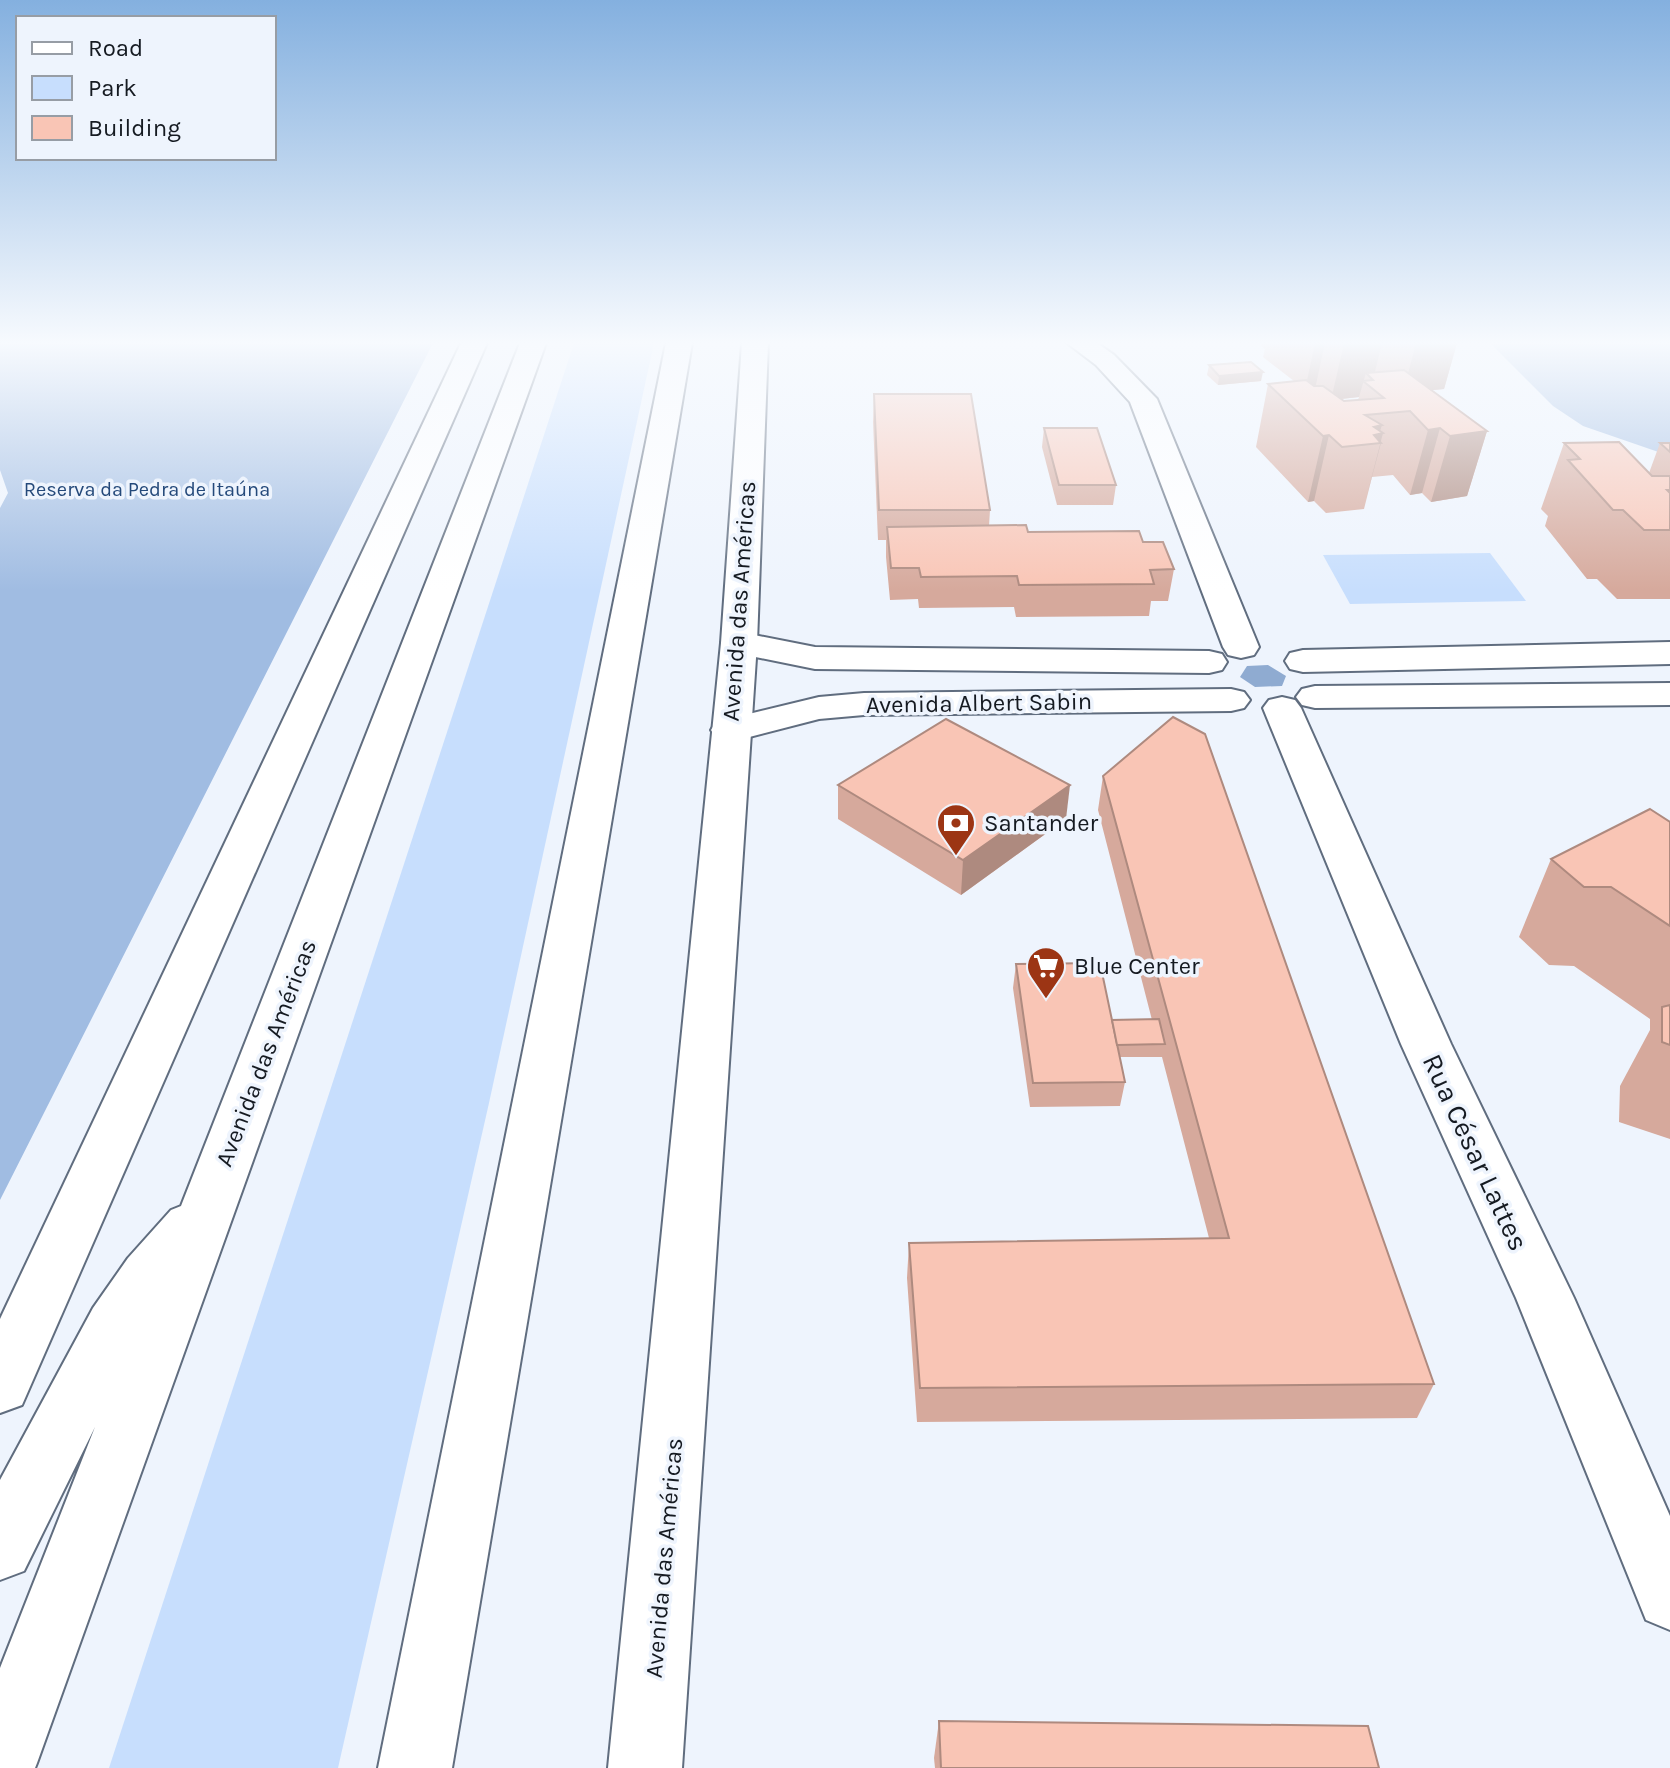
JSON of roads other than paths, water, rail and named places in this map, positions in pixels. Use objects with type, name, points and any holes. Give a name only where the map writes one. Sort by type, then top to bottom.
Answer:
[{"type":"main road","points":[[0,1385],[436,426]]},
{"type":"main road","name":"Avenida das Américas","points":[[0,1763],[501,426]]},
{"type":"main road","points":[[415,1768],[663,426]]},
{"type":"main road","name":"Avenida das Américas","points":[[645,1768],[707,1053],[739,643],[751,426]]},
{"type":"main road","points":[[1152,426],[1225,654],[1205,671],[1209,681],[1231,700]]},
{"type":"main road","name":"Avenida Albert Sabin","points":[[739,643],[815,658],[1225,654],[1273,649],[1303,661]]},
{"type":"main road","points":[[1303,661],[1670,653]]},
{"type":"main road","name":"Rua César Lattes","points":[[1303,661],[1320,679],[1320,688],[1299,702],[1426,1044],[1545,1298],[1670,1596]]},
{"type":"main road","points":[[1299,702],[1670,694]]},
{"type":"main road","name":"Avenida Albert Sabin","points":[[730,730],[819,708],[864,704],[1231,700],[1265,708],[1299,702]]},
{"type":"main road","points":[[0,1547],[114,1327],[148,1275],[207,1211]]},
{"type":"place","name":"Santander","points":[[956,857]]},
{"type":"place","name":"Blue Center","points":[[1046,1000]]},
{"type":"park label","name":"Reserva da Pedra de Itaúna","points":[[147,489]]}]
